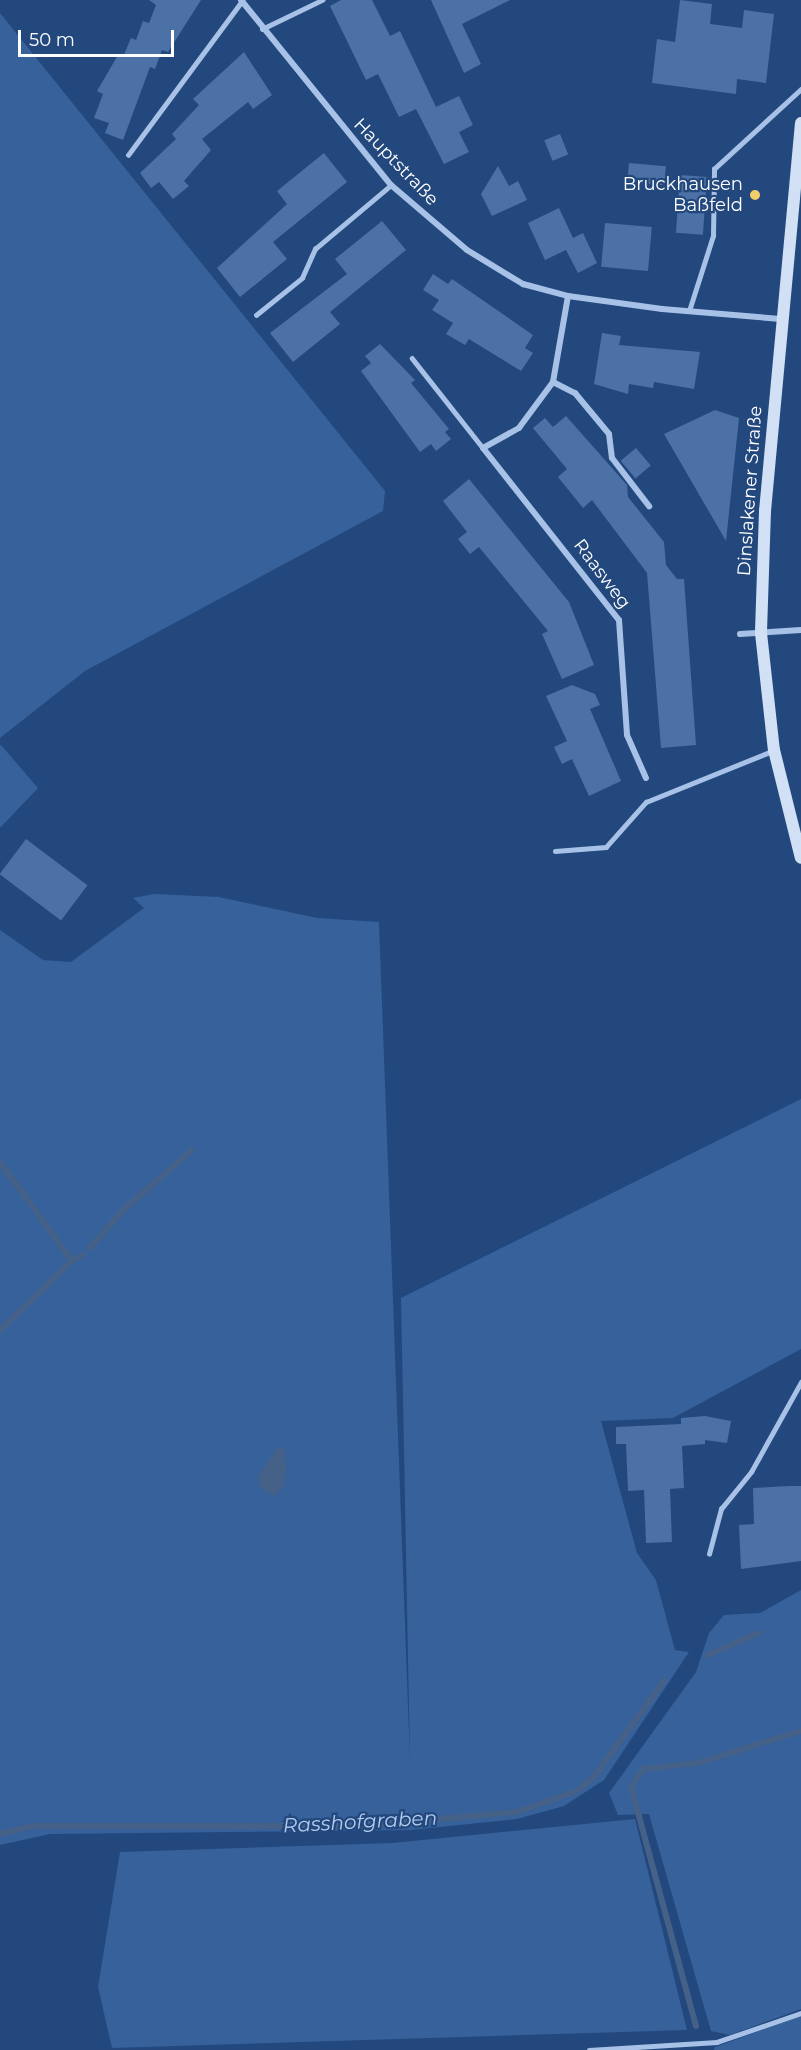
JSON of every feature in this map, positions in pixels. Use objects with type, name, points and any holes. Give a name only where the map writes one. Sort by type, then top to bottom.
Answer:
[{"type":"main road","name":"Dinslakener Straße","points":[[801,123],[781,319],[761,633],[774,750],[801,858]]},
{"type":"street","name":"Hauptstraße","points":[[241,1],[391,184],[467,250],[524,284],[568,296],[688,311],[781,319]]},
{"type":"street","points":[[483,448],[519,428],[553,382],[568,296]]},
{"type":"street","points":[[553,382],[574,393],[609,434],[612,458],[649,506]]},
{"type":"street","name":"Raasweg","points":[[483,448],[619,620],[627,735],[646,778]]},
{"type":"street","points":[[740,634],[801,630]]},
{"type":"lane","points":[[262,28],[322,0]]},
{"type":"lane","points":[[128,156],[241,1]]},
{"type":"lane","points":[[688,311],[713,236],[714,169],[801,89]]},
{"type":"lane","points":[[256,315],[302,278],[315,249],[391,184]]},
{"type":"lane","points":[[412,358],[483,448]]},
{"type":"lane","points":[[555,851],[606,847],[646,802],[750,755],[774,750]]},
{"type":"lane","points":[[710,1554],[721,1509],[751,1472],[801,1382]]},
{"type":"lane","points":[[589,2050],[717,2042],[801,2013]]},
{"type":"shaded area","points":[[0,13],[385,491],[383,511],[85,671],[0,738]]},
{"type":"shaded area","points":[[0,746],[38,788],[0,828]]},
{"type":"shaded area","points":[[154,894],[219,897],[317,918],[379,922],[410,1760],[401,1298],[801,1099],[801,1349],[673,1418],[601,1421],[637,1553],[656,1580],[675,1650],[689,1652],[604,1780],[564,1806],[517,1819],[411,1830],[50,1834],[0,1845],[0,930],[43,960],[71,962],[144,908],[133,898]]},
{"type":"shaded area","points":[[278,1447],[285,1450],[286,1470],[284,1486],[274,1496],[260,1487],[258,1477]]},
{"type":"shaded area","points":[[801,1590],[801,2009],[730,2035],[711,2031],[649,1814],[618,1815],[609,1793],[696,1672],[709,1633],[724,1615],[760,1613]]},
{"type":"shaded area","points":[[635,1819],[687,2030],[112,2048],[98,1987],[120,1852],[392,1843]]},
{"type":"shaded area","points":[[801,2016],[801,2050],[714,2050],[715,2047]]},
{"type":"building","points":[[149,0],[201,0],[168,52],[162,50],[155,69],[150,67],[123,140],[105,133],[109,123],[94,118],[103,94],[97,91],[118,55],[123,57],[131,38],[136,40],[143,21],[149,23],[156,5]]},
{"type":"building","points":[[341,0],[372,0],[390,36],[400,31],[436,107],[459,96],[473,125],[459,132],[469,152],[444,164],[416,109],[399,117],[378,74],[366,80],[330,6]]},
{"type":"building","points":[[431,0],[510,0],[462,24],[481,64],[464,73]]},
{"type":"building","points":[[680,0],[712,4],[710,24],[742,28],[744,10],[774,14],[766,83],[737,79],[736,94],[652,83],[657,39],[675,42]]},
{"type":"building","points":[[244,52],[272,95],[253,109],[248,102],[202,139],[211,150],[184,181],[189,186],[173,199],[159,182],[151,188],[140,173],[176,139],[172,134],[199,105],[193,99]]},
{"type":"building","points":[[560,134],[568,154],[552,161],[544,140]]},
{"type":"building","points":[[324,153],[347,182],[273,242],[287,259],[240,297],[217,268],[287,204],[277,191]]},
{"type":"building","points":[[629,163],[666,166],[664,185],[627,182]]},
{"type":"building","points":[[498,166],[509,186],[518,181],[527,200],[492,216],[481,194]]},
{"type":"building","points":[[680,175],[707,177],[703,235],[676,233]]},
{"type":"building","points":[[559,208],[573,238],[583,233],[597,263],[578,273],[566,250],[545,260],[528,223]]},
{"type":"building","points":[[382,221],[406,250],[330,312],[340,324],[293,362],[270,333],[347,274],[335,259]]},
{"type":"building","points":[[605,223],[652,227],[648,271],[601,267]]},
{"type":"building","points":[[433,274],[448,284],[452,279],[533,335],[525,348],[533,353],[521,371],[469,339],[465,345],[446,334],[453,323],[432,310],[439,300],[423,290]]},
{"type":"building","points":[[602,333],[621,336],[619,345],[700,352],[694,389],[654,382],[653,388],[629,384],[628,394],[594,384]]},
{"type":"building","points":[[380,344],[415,380],[411,383],[449,429],[445,432],[451,439],[436,451],[431,444],[420,452],[361,371],[371,363],[365,356]]},
{"type":"building","points":[[715,410],[739,418],[726,541],[664,434]]},
{"type":"building","points":[[566,416],[627,485],[628,497],[664,542],[666,565],[677,579],[684,579],[696,745],[661,748],[647,573],[592,500],[583,508],[558,477],[567,469],[533,428],[545,418],[553,427]]},
{"type":"building","points":[[636,448],[651,466],[635,478],[621,461]]},
{"type":"building","points":[[469,479],[569,602],[594,665],[562,679],[542,634],[548,631],[479,547],[470,554],[458,539],[467,532],[443,501]]},
{"type":"building","points":[[572,685],[595,694],[600,705],[590,709],[621,781],[589,796],[572,759],[562,764],[554,747],[567,741],[546,696]]},
{"type":"building","points":[[26,839],[87,885],[61,920],[0,875]]},
{"type":"building","points":[[705,1416],[731,1421],[727,1443],[705,1440],[705,1444],[682,1446],[684,1488],[670,1489],[672,1542],[646,1543],[644,1490],[628,1491],[626,1444],[616,1444],[616,1427],[681,1424],[681,1418]]},
{"type":"building","points":[[801,1486],[801,1561],[741,1569],[739,1525],[754,1524],[753,1488]]},
{"type":"waterway","points":[[90,1248],[124,1209],[191,1151]]},
{"type":"waterway","points":[[0,1162],[72,1261],[0,1330]]},
{"type":"waterway","points":[[72,1261],[83,1255]]},
{"type":"waterway","name":"Rasshofgraben","points":[[708,1655],[758,1633]]},
{"type":"waterway","name":"Rasshofgraben","points":[[0,1834],[31,1826],[363,1826],[517,1812],[577,1791],[594,1777],[664,1681]]},
{"type":"waterway","points":[[696,2026],[631,1787],[643,1769],[698,1763],[801,1731]]},
{"type":"place","name":"Bruckhausen Baßfeld","points":[[755,195]]}]
